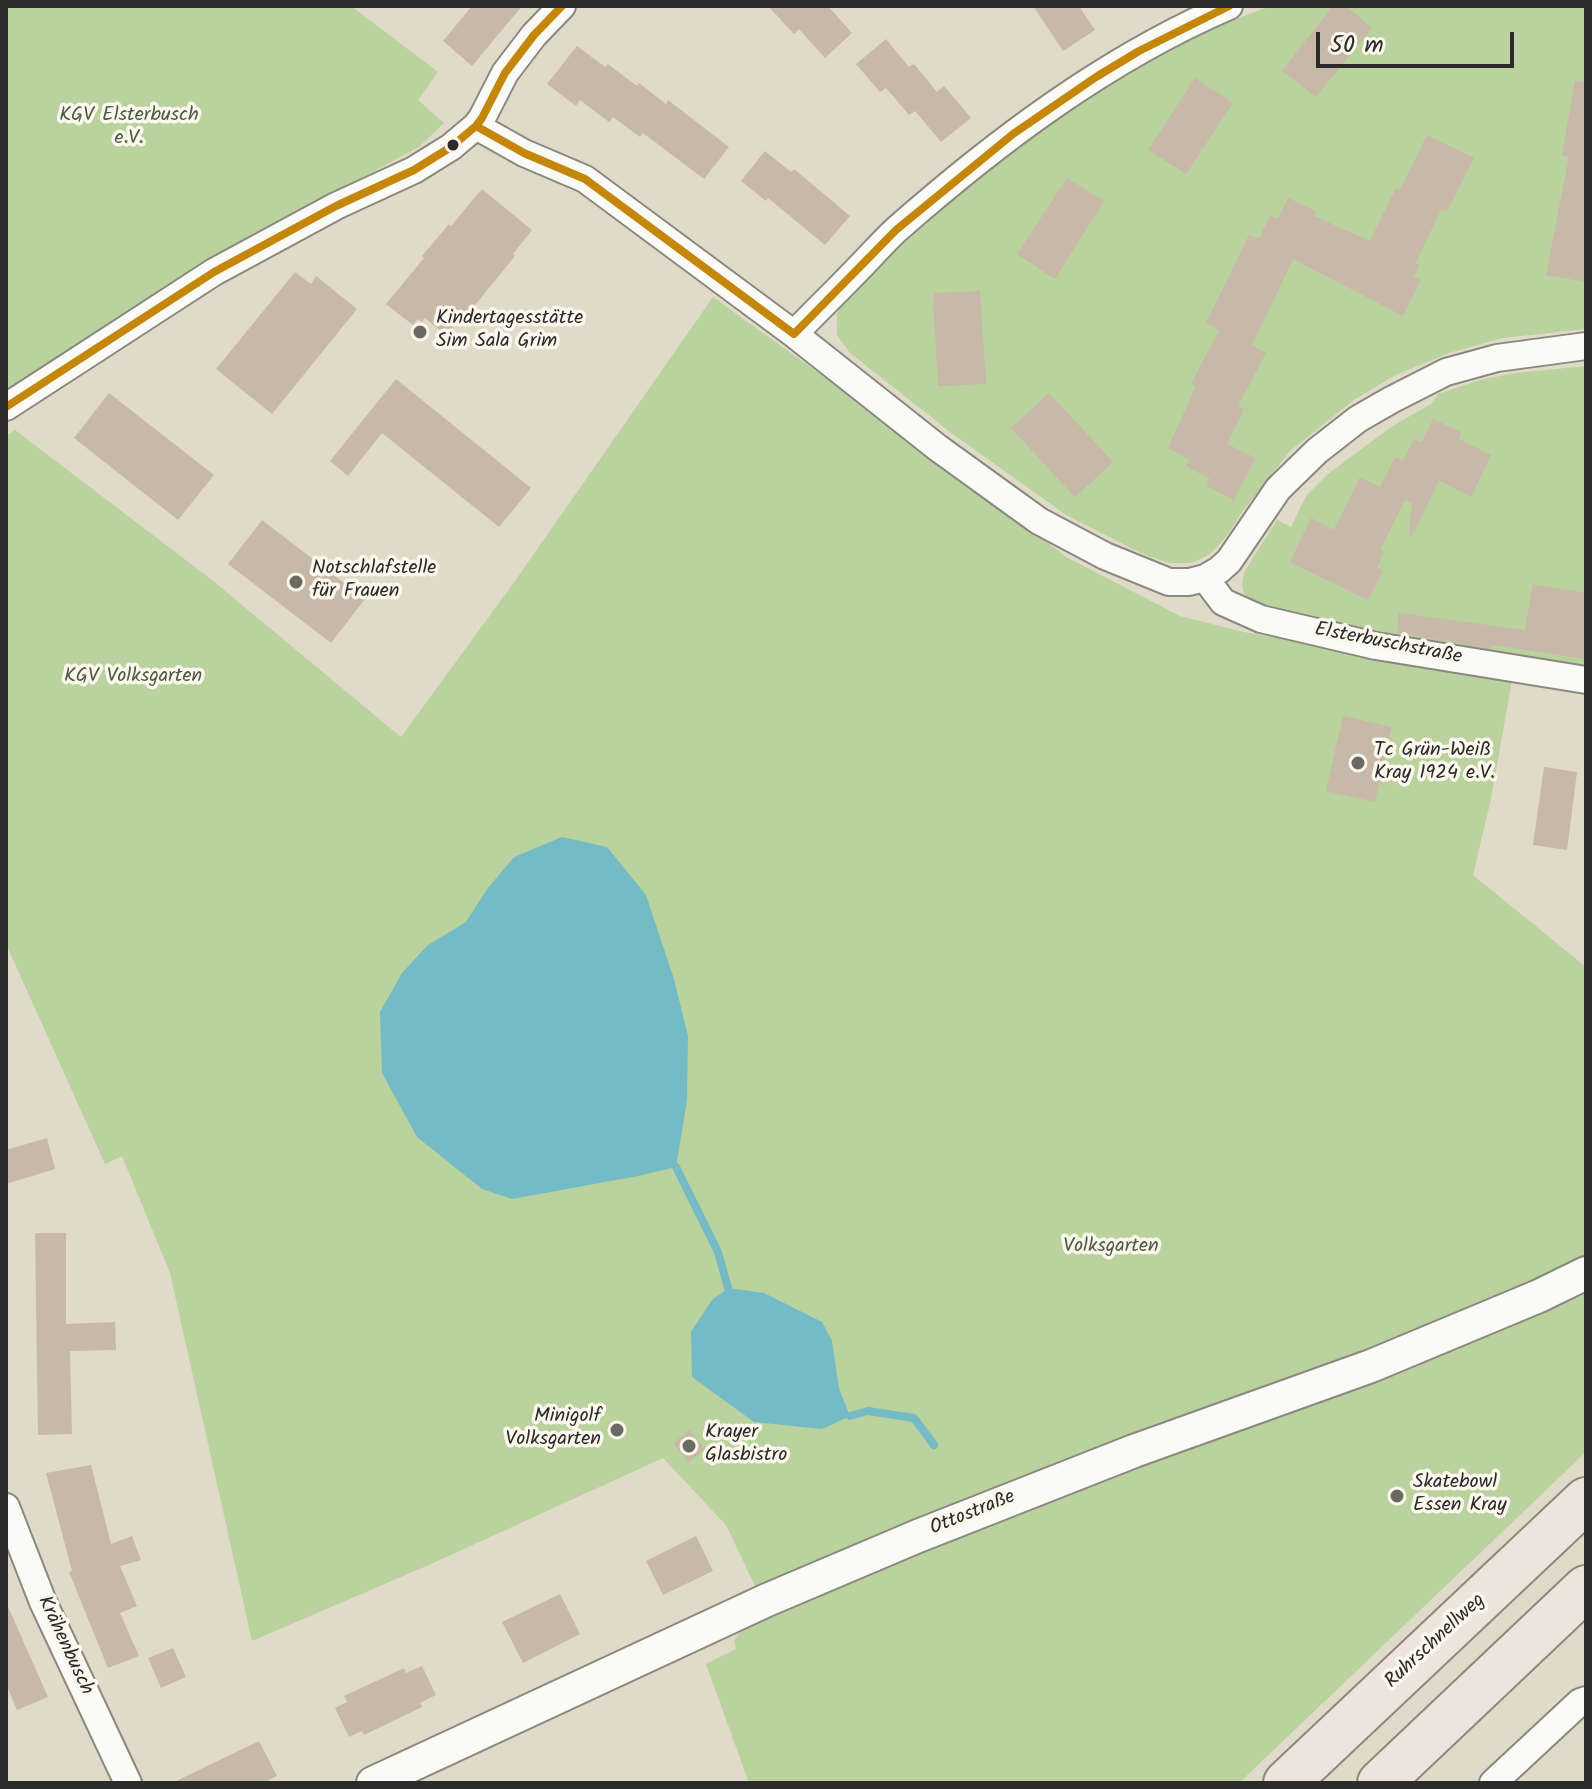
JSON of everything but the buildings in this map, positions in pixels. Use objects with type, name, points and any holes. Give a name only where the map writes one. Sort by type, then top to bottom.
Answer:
[{"type":"highway","name":"Ruhrschnellweg","points":[[1286,1783],[1586,1500]]},
{"type":"highway","points":[[1380,1783],[1586,1588]]},
{"type":"street","points":[[6,407],[214,272],[336,206],[414,170],[451,147],[476,126],[505,73],[534,35],[562,6]]},
{"type":"street","points":[[794,334],[894,232],[1005,140],[1128,58],[1229,6]]},
{"type":"street","points":[[476,126],[524,153],[585,179],[794,334],[938,448],[1039,521],[1105,556],[1169,582],[1189,582],[1219,570],[1229,561],[1278,489],[1317,451],[1358,419],[1416,386],[1446,372],[1497,358],[1586,346]]},
{"type":"street","name":"Elsterbuschstraße","points":[[1205,578],[1223,602],[1261,619],[1376,646],[1586,680]]},
{"type":"street","name":"Ottostraße","points":[[373,1783],[767,1600],[918,1536],[1134,1451],[1371,1366],[1539,1296],[1586,1273]]},
{"type":"street","name":"Krähenbusch","points":[[6,1507],[43,1602],[128,1783]]},
{"type":"street","points":[[1493,1783],[1580,1702],[1586,1700]]},
{"type":"green space","name":"KGV Elsterbusch e.V.","points":[[6,6],[351,6],[438,72],[418,100],[444,123],[419,147],[260,232],[6,390]]},
{"type":"green space","points":[[1271,6],[1586,6],[1586,329],[1503,338],[1449,353],[1396,375],[1354,400],[1290,451],[1210,554],[1192,563],[1169,563],[1145,555],[1066,515],[954,435],[850,353],[837,335],[837,314],[848,292],[1024,139],[1134,69],[1203,31]]},
{"type":"green space","name":"Volksgarten","points":[[713,297],[1068,558],[1180,616],[1244,632],[1512,680],[1491,799],[1473,875],[1586,967],[1586,1452],[1239,1783],[749,1783],[706,1664],[736,1649],[734,1641],[762,1601],[726,1525],[663,1458],[431,1564],[252,1641],[170,1273],[122,1156],[105,1164],[6,944],[6,436],[15,430],[212,580],[401,737],[515,581]]},
{"type":"green space","points":[[1586,366],[1586,669],[1374,637],[1255,608],[1247,599],[1242,585],[1246,569],[1277,520],[1291,527],[1306,496],[1328,474],[1391,427],[1431,404],[1438,394],[1480,380],[1515,373]]},
{"type":"water","points":[[562,837],[607,847],[646,895],[674,979],[688,1036],[687,1100],[676,1167],[512,1199],[482,1189],[417,1137],[382,1073],[380,1012],[402,973],[428,945],[466,922],[488,888],[514,857]]},
{"type":"water","points":[[728,1288],[764,1293],[822,1322],[832,1341],[839,1389],[850,1416],[822,1429],[754,1422],[692,1377],[691,1332],[712,1300]]},
{"type":"waterway","points":[[676,1167],[718,1252],[728,1288]]},
{"type":"waterway","points":[[850,1416],[868,1411],[914,1418],[934,1445]]},
{"type":"transit line","points":[[6,407],[214,272],[336,206],[414,170],[451,147],[476,126],[505,73],[534,35],[562,6]]},
{"type":"transit line","points":[[476,126],[524,153],[585,179],[794,334],[896,230],[1013,134],[1139,51],[1229,6]]},
{"type":"place","name":"Kindertagesstätte Sim Sala Grim","points":[[420,332]]},
{"type":"place","name":"Notschlafstelle für Frauen","points":[[296,582]]},
{"type":"place","name":"Tc Grün-Weiß Kray 1924 e.V.","points":[[1358,763]]},
{"type":"place","name":"Minigolf Volksgarten","points":[[617,1430]]},
{"type":"place","name":"Krayer Glasbistro","points":[[689,1446]]},
{"type":"place","name":"Skatebowl Essen Kray","points":[[1397,1496]]},
{"type":"park label","name":"KGV Volksgarten","points":[[133,678]]}]
